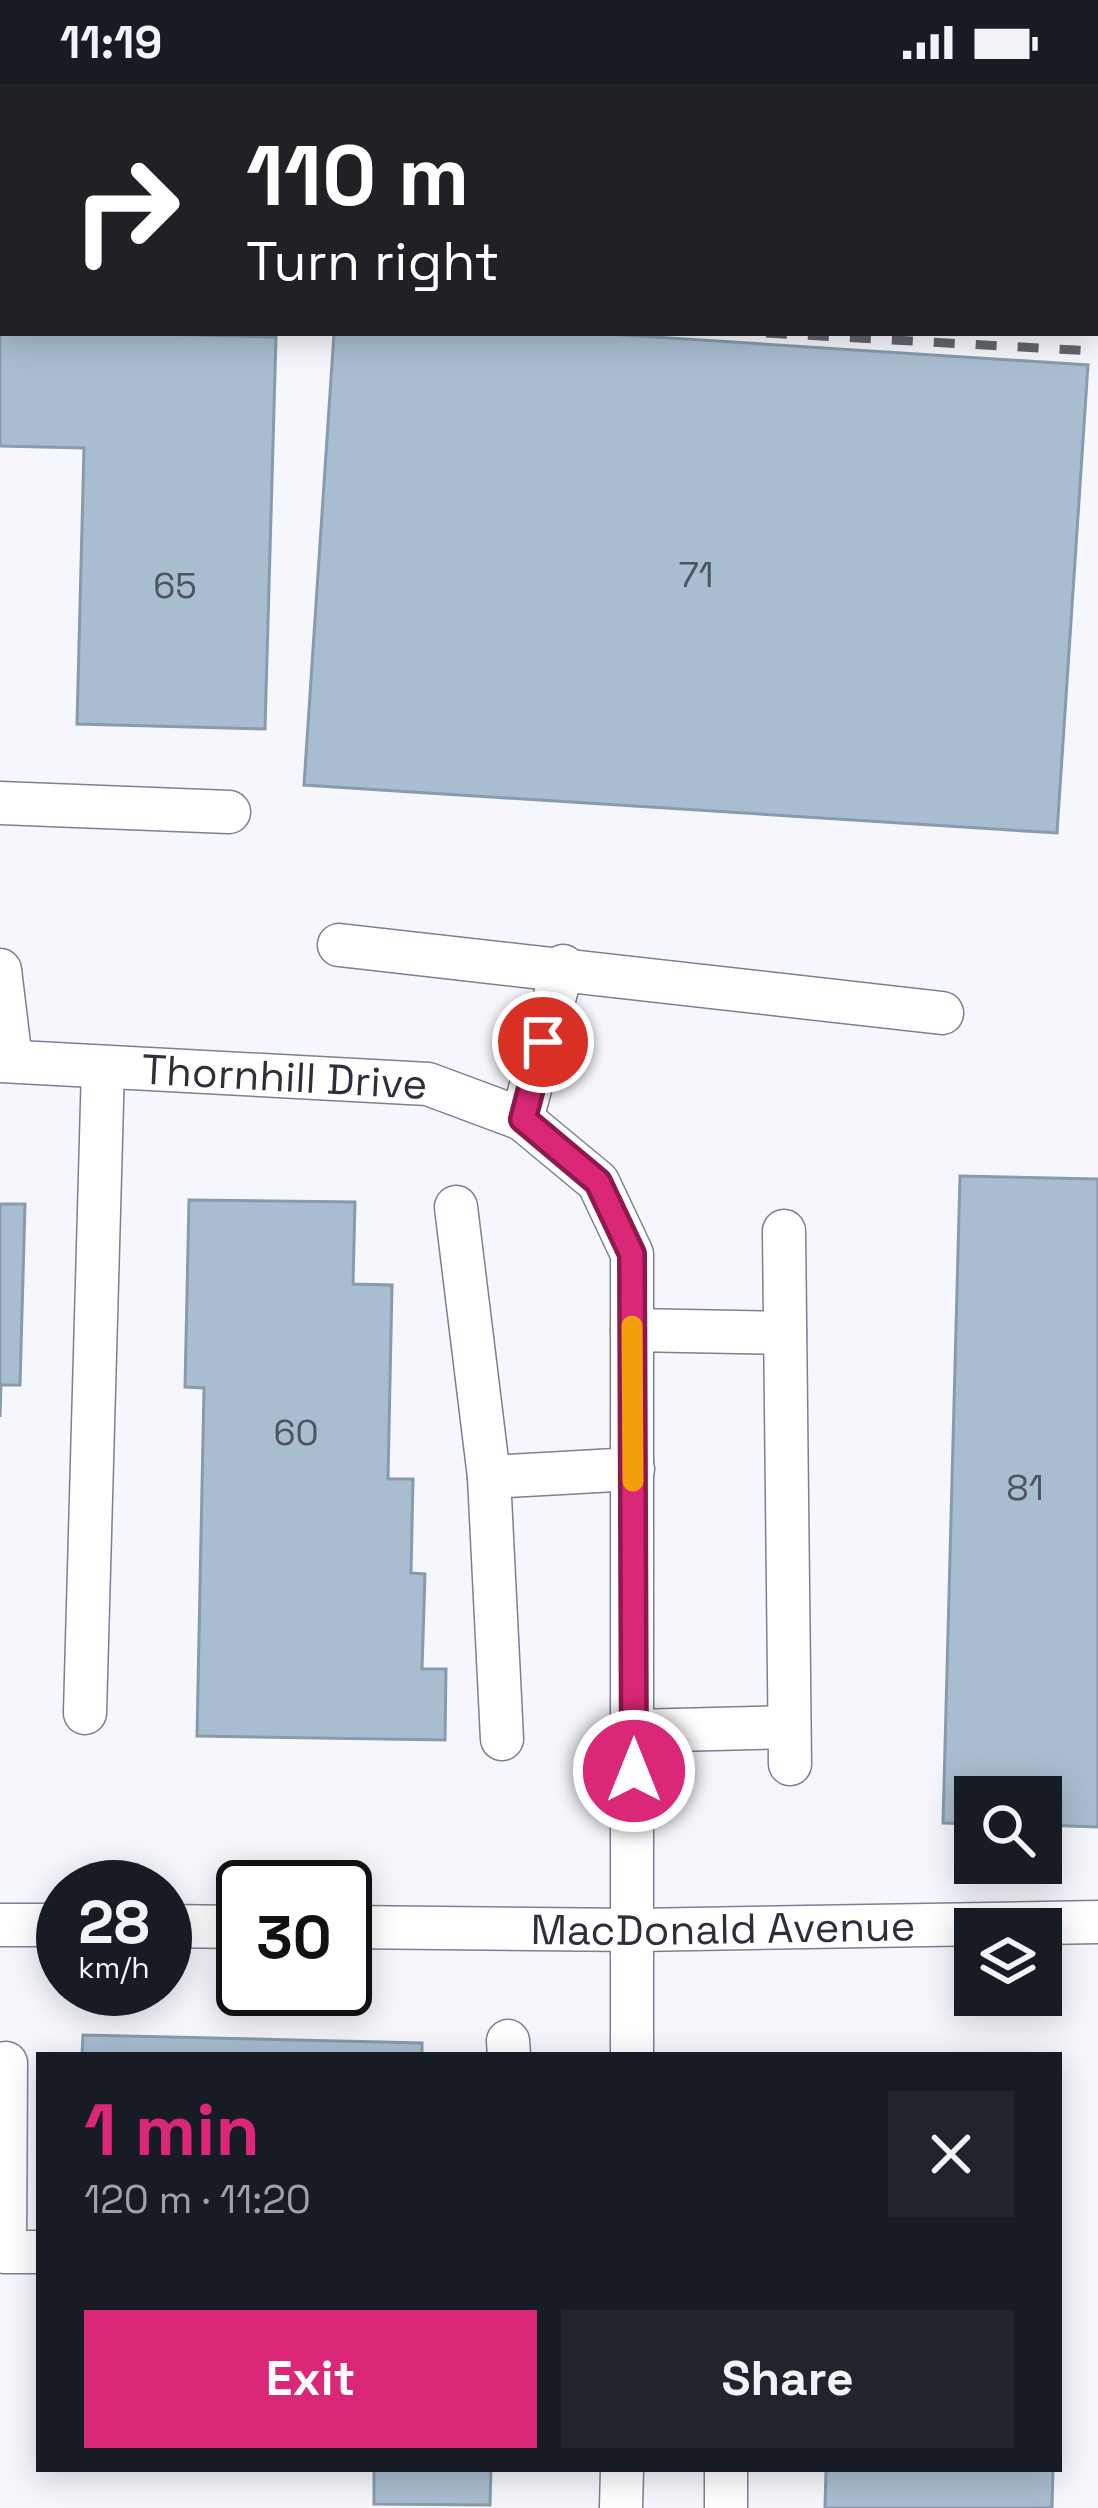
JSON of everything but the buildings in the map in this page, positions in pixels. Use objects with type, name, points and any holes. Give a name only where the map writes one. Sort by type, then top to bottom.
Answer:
[{"type":"street","points":[[0,803],[229,812]]},
{"type":"street","points":[[339,945],[563,966],[942,1013]]},
{"type":"street","points":[[523,1119],[563,966]]},
{"type":"street","points":[[0,970],[5,1061]]},
{"type":"street","name":"Thornhill Drive","points":[[5,1061],[428,1084],[523,1119],[598,1182],[632,1254],[632,2052]]},
{"type":"street","points":[[86,1713],[103,1067]]},
{"type":"street","points":[[456,1207],[489,1477],[502,1739]]},
{"type":"street","points":[[634,1731],[789,1746],[784,1231]]},
{"type":"street","points":[[632,1330],[785,1333]]},
{"type":"street","points":[[489,1477],[633,1469]]},
{"type":"street","name":"MacDonald Avenue","points":[[372,1928],[635,1930],[1098,1922]]},
{"type":"street","points":[[0,1925],[36,1925]]},
{"type":"street","points":[[6,2062],[4,2252],[36,2252]]},
{"type":"street","points":[[621,2508],[622,2472]]},
{"type":"street","points":[[726,2472],[726,2508]]},
{"type":"railway","points":[[820,336],[1093,351]]},
{"type":"slow traffic","points":[[632,1326],[633,1481]]},
{"type":"route","points":[[543,1042],[523,1119],[598,1182],[632,1254],[634,1771]]}]
